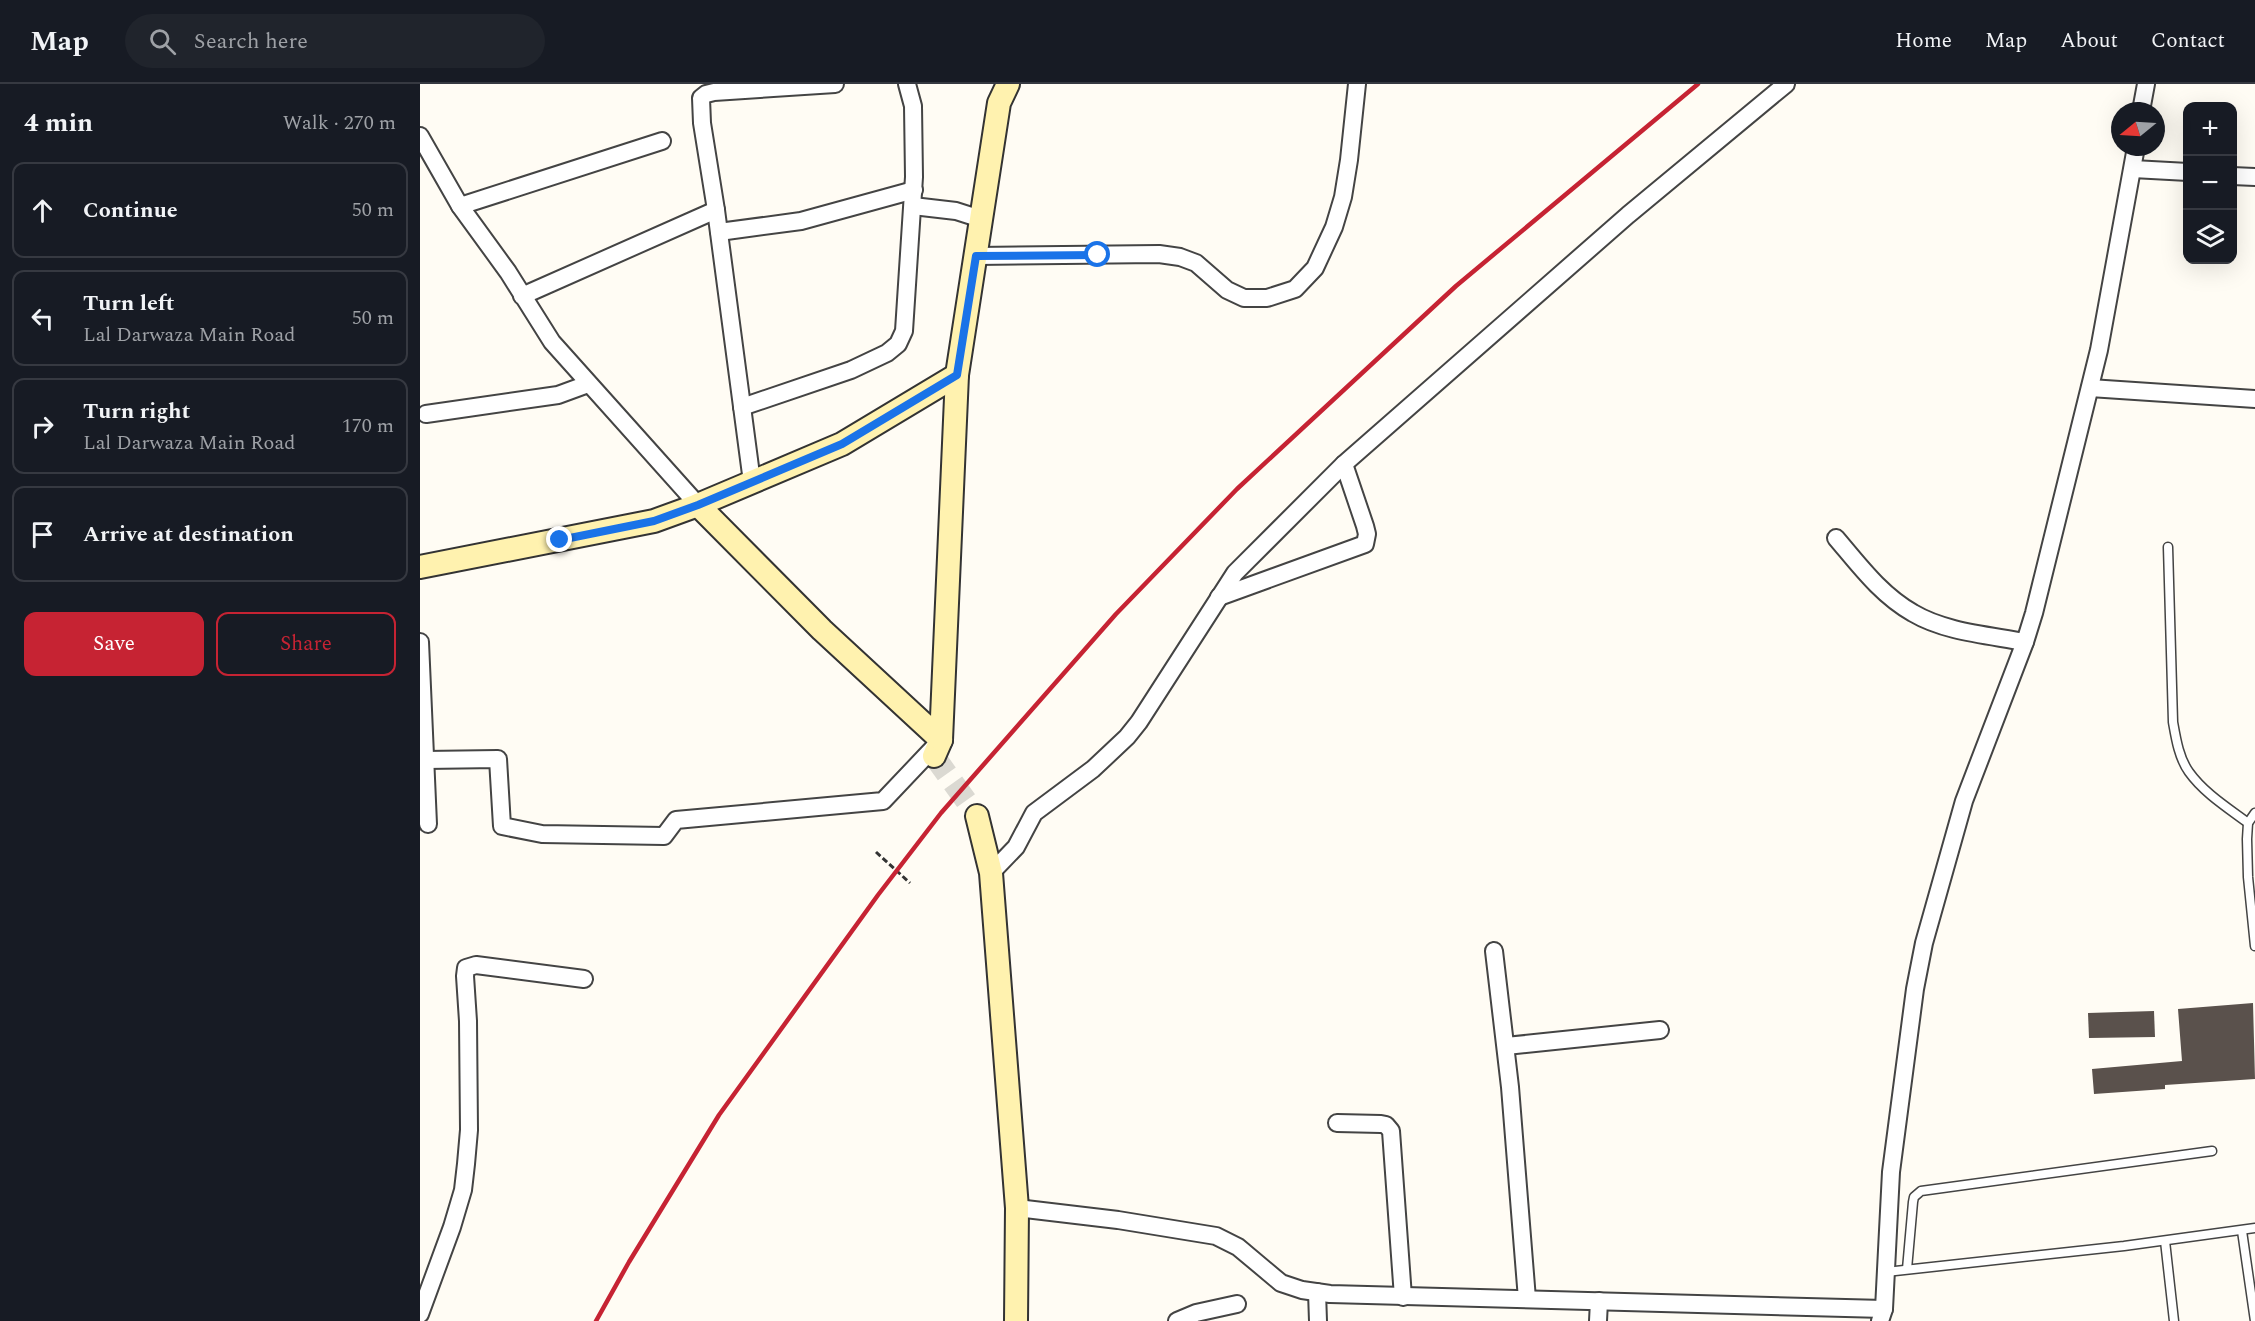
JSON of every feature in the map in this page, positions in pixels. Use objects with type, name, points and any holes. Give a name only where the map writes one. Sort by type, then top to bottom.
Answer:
[{"type":"main road","points":[[938,748],[957,375],[999,104],[1008,84]]},
{"type":"main road","points":[[420,567],[654,521],[698,505],[842,444],[957,375]]},
{"type":"main road","points":[[698,505],[938,748]]},
{"type":"main road","points":[[977,816],[991,873],[1017,1208],[1016,1321]]},
{"type":"street","points":[[752,482],[716,210],[702,123],[701,98],[714,92],[835,84]]},
{"type":"street","points":[[742,407],[851,370],[887,353],[898,344],[904,331],[914,198],[913,106],[907,84]]},
{"type":"street","points":[[976,256],[1159,254],[1180,257],[1197,263],[1227,290],[1244,297],[1267,297],[1295,289],[1315,268],[1334,227],[1343,197],[1349,160],[1357,84]]},
{"type":"street","points":[[991,873],[1016,847],[1034,813],[1077,782],[1128,737],[1235,573],[1344,464],[1628,215],[1786,84]]},
{"type":"street","points":[[2143,102],[2146,84]]},
{"type":"street","points":[[420,136],[460,206],[508,272],[552,342],[698,505]]},
{"type":"street","points":[[460,206],[662,141]]},
{"type":"street","points":[[1017,1208],[1118,1220],[1216,1236],[1238,1247],[1281,1282],[1302,1290],[1317,1292],[1403,1297],[1599,1301],[1882,1315],[1891,1172],[1915,988],[1924,943],[1941,874],[1964,801],[2025,642],[2090,388],[2135,156]]},
{"type":"street","points":[[2133,169],[2183,172]]},
{"type":"street","points":[[2237,176],[2255,177]]},
{"type":"street","points":[[718,232],[801,221],[914,198],[981,219]]},
{"type":"street","points":[[522,296],[716,210]]},
{"type":"street","points":[[426,414],[558,394],[588,384]]},
{"type":"street","points":[[2090,388],[2255,399]]},
{"type":"street","points":[[1219,597],[1365,544],[1367,534],[1365,526],[1344,464]]},
{"type":"street","points":[[1836,538],[1867,575],[1913,613],[1936,623],[2025,642]]},
{"type":"street","points":[[420,642],[423,752],[428,824]]},
{"type":"street","points":[[423,752],[498,759],[502,826],[542,834],[664,836],[676,820],[883,801],[938,748]]},
{"type":"street","points":[[1494,951],[1506,1046],[1527,1299]]},
{"type":"street","points":[[420,1314],[463,1190],[469,1120],[466,968],[476,965],[584,979]]},
{"type":"street","points":[[1506,1046],[1660,1030]]},
{"type":"street","points":[[1337,1123],[1381,1124],[1386,1125],[1391,1131],[1403,1297]]},
{"type":"street","points":[[1317,1292],[1318,1321]]},
{"type":"street","points":[[1598,1321],[1599,1301]]},
{"type":"street","points":[[1177,1321],[1196,1313],[1237,1304]]},
{"type":"lane","points":[[2168,547],[2173,722],[2178,749],[2189,772],[2221,803],[2248,823]]},
{"type":"lane","points":[[2255,813],[2248,823],[2248,877],[2255,946]]},
{"type":"lane","points":[[1907,1269],[1913,1202],[1917,1194],[1925,1189],[2212,1151]]},
{"type":"lane","points":[[1886,1272],[2164,1241],[2255,1228]]},
{"type":"lane","points":[[2242,1231],[2254,1321]]},
{"type":"lane","points":[[2164,1241],[2174,1321]]},
{"type":"path","points":[[876,852],[910,883]]},
{"type":"building","points":[[2253,1003],[2255,1079],[2165,1085],[2165,1089],[2094,1094],[2092,1069],[2182,1061],[2178,1009]]},
{"type":"building","points":[[2154,1011],[2155,1037],[2089,1038],[2088,1013]]},
{"type":"tunnel","points":[[934,756],[977,816]]},
{"type":"railway","points":[[596,1321],[629,1262],[719,1115],[878,895],[941,813],[1116,614],[1237,489],[1456,286],[1698,84]]},
{"type":"route","points":[[560,540],[654,521],[698,505],[842,444],[957,375],[976,256],[1098,255]]}]
